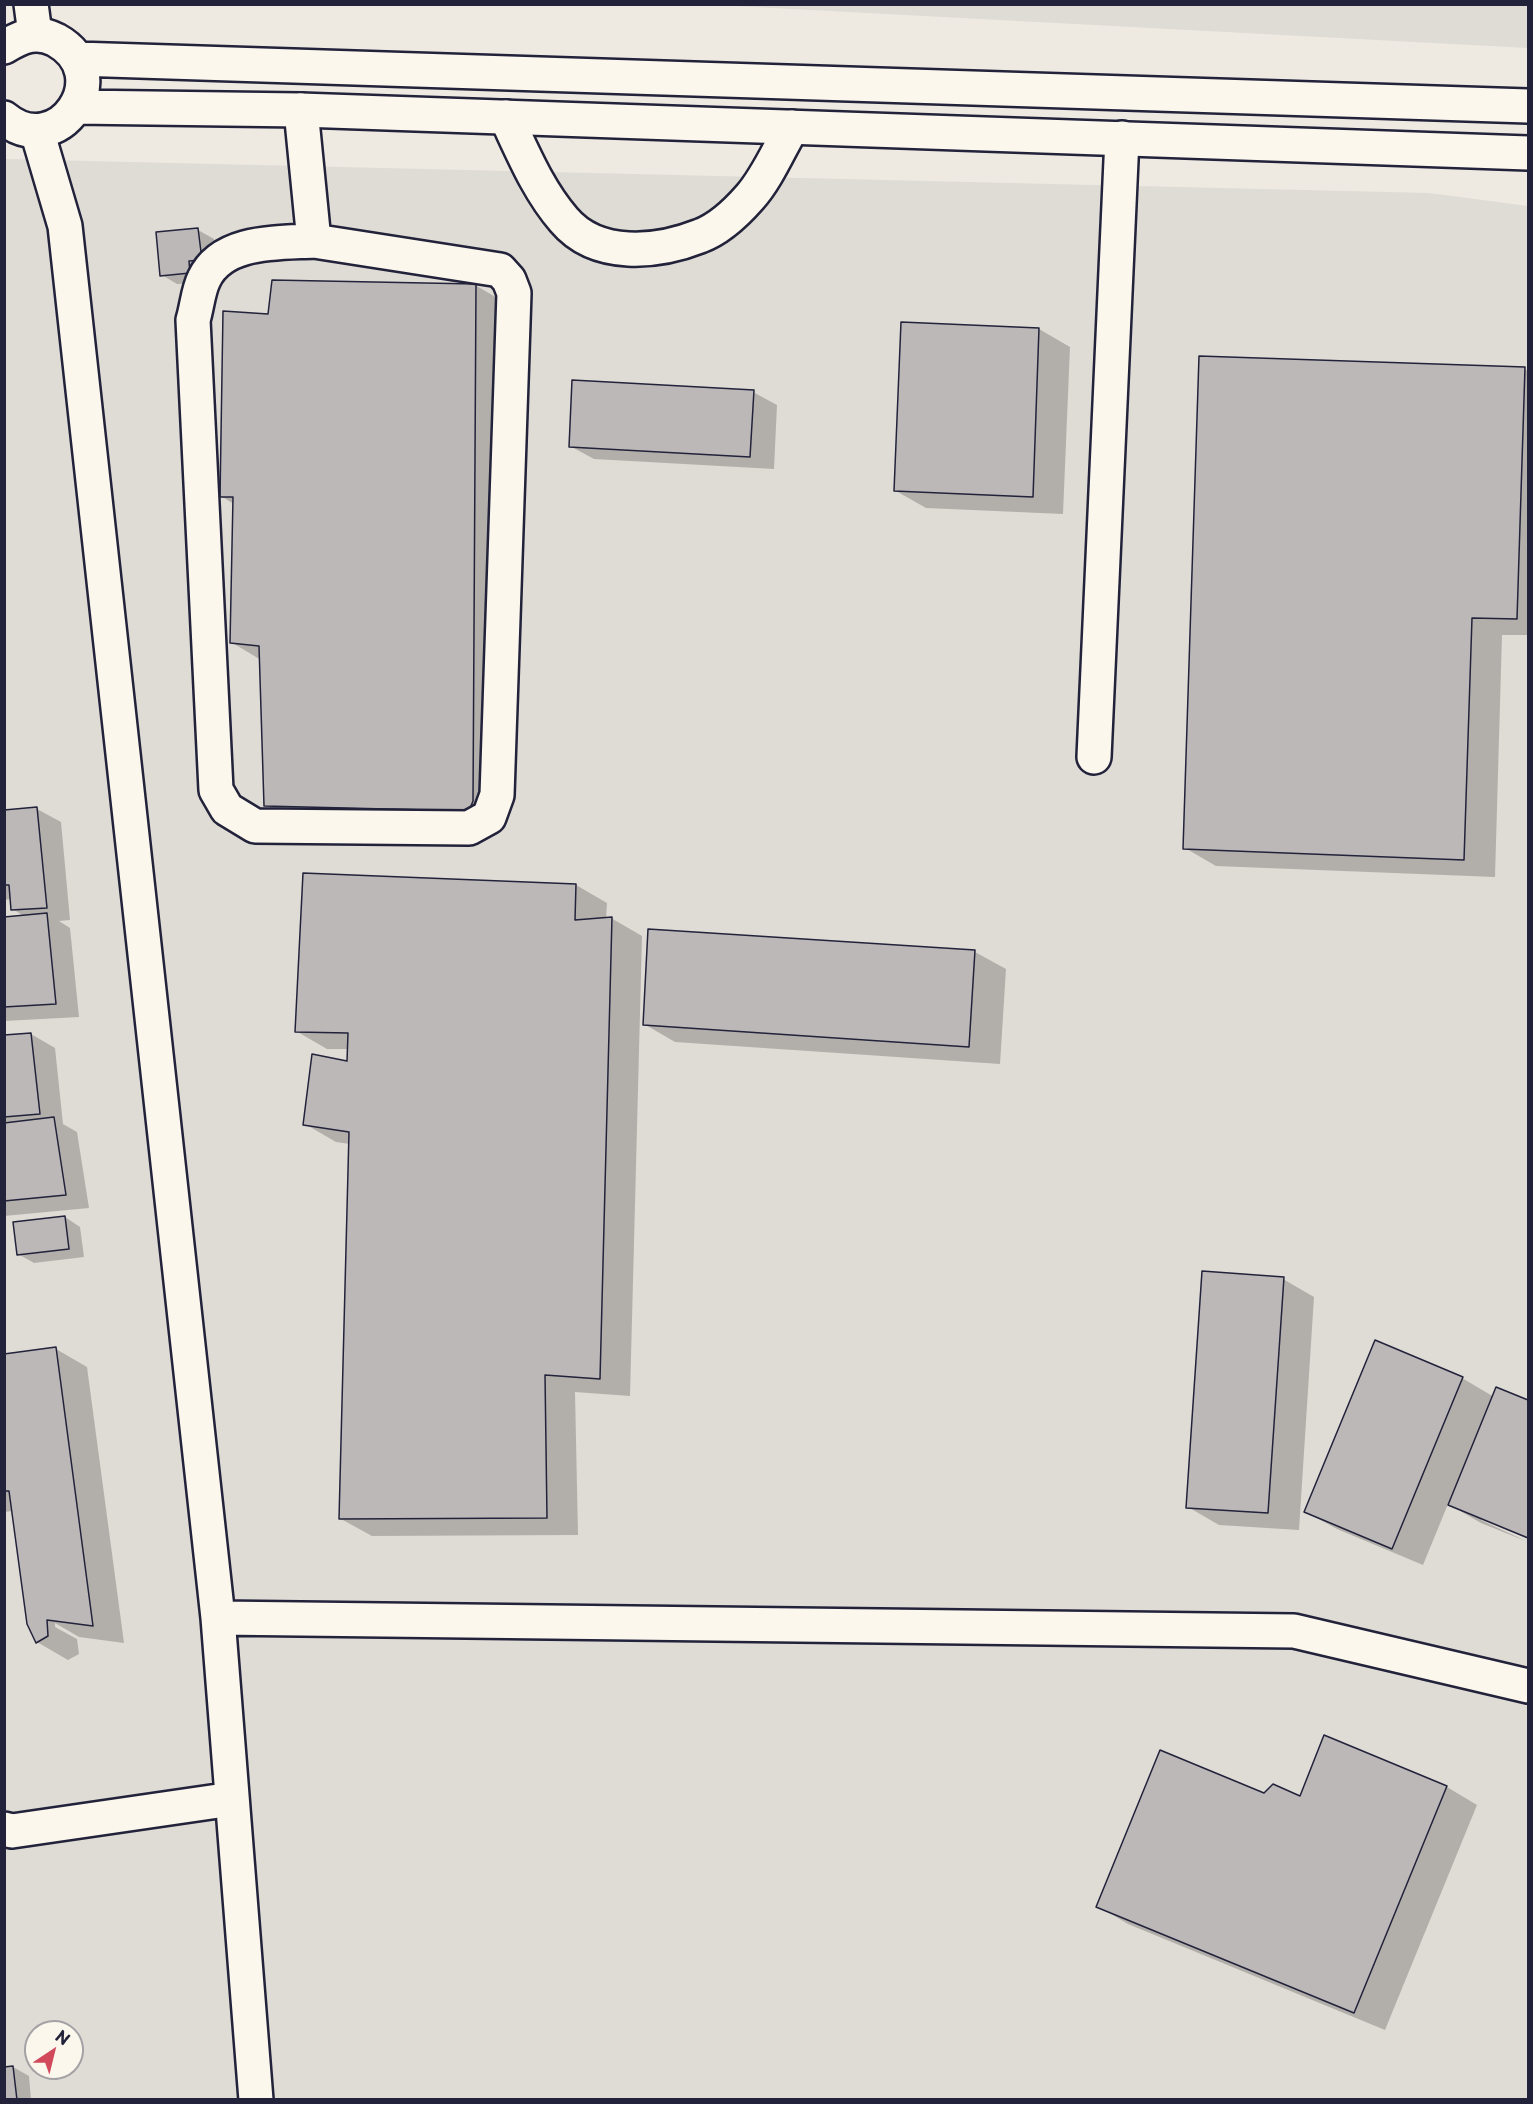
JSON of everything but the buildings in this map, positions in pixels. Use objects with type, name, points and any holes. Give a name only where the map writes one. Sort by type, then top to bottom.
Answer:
[{"type":"main road","points":[[4,47],[19,38],[33,19],[66,46],[77,59],[83,74],[83,91],[68,119],[53,127],[37,130],[21,128],[4,118]]},
{"type":"main road","points":[[77,59],[1528,106]]},
{"type":"main road","points":[[75,107],[301,110],[1528,153]]},
{"type":"main road","points":[[301,110],[314,241]]},
{"type":"main road","points":[[506,117],[538,183],[565,221],[593,240],[629,250],[654,249],[701,236],[726,221],[752,195],[792,127]]},
{"type":"main road","points":[[37,130],[65,226],[218,1617],[256,2100]]},
{"type":"main road","points":[[1094,757],[1122,138]]},
{"type":"main road","points":[[314,241],[500,270],[509,280],[514,293],[497,795],[489,817],[469,828],[255,826],[227,809],[216,790],[193,320],[204,279],[218,259],[241,248],[314,241]]},
{"type":"main road","points":[[218,1617],[1294,1631],[1528,1686]]},
{"type":"main road","points":[[4,1829],[12,1831],[232,1799]]},
{"type":"shaded area","points":[[717,5],[1528,5],[1528,48]]},
{"type":"shaded area","points":[[5,159],[1429,193],[1528,206],[1528,2099],[5,2100]]}]
